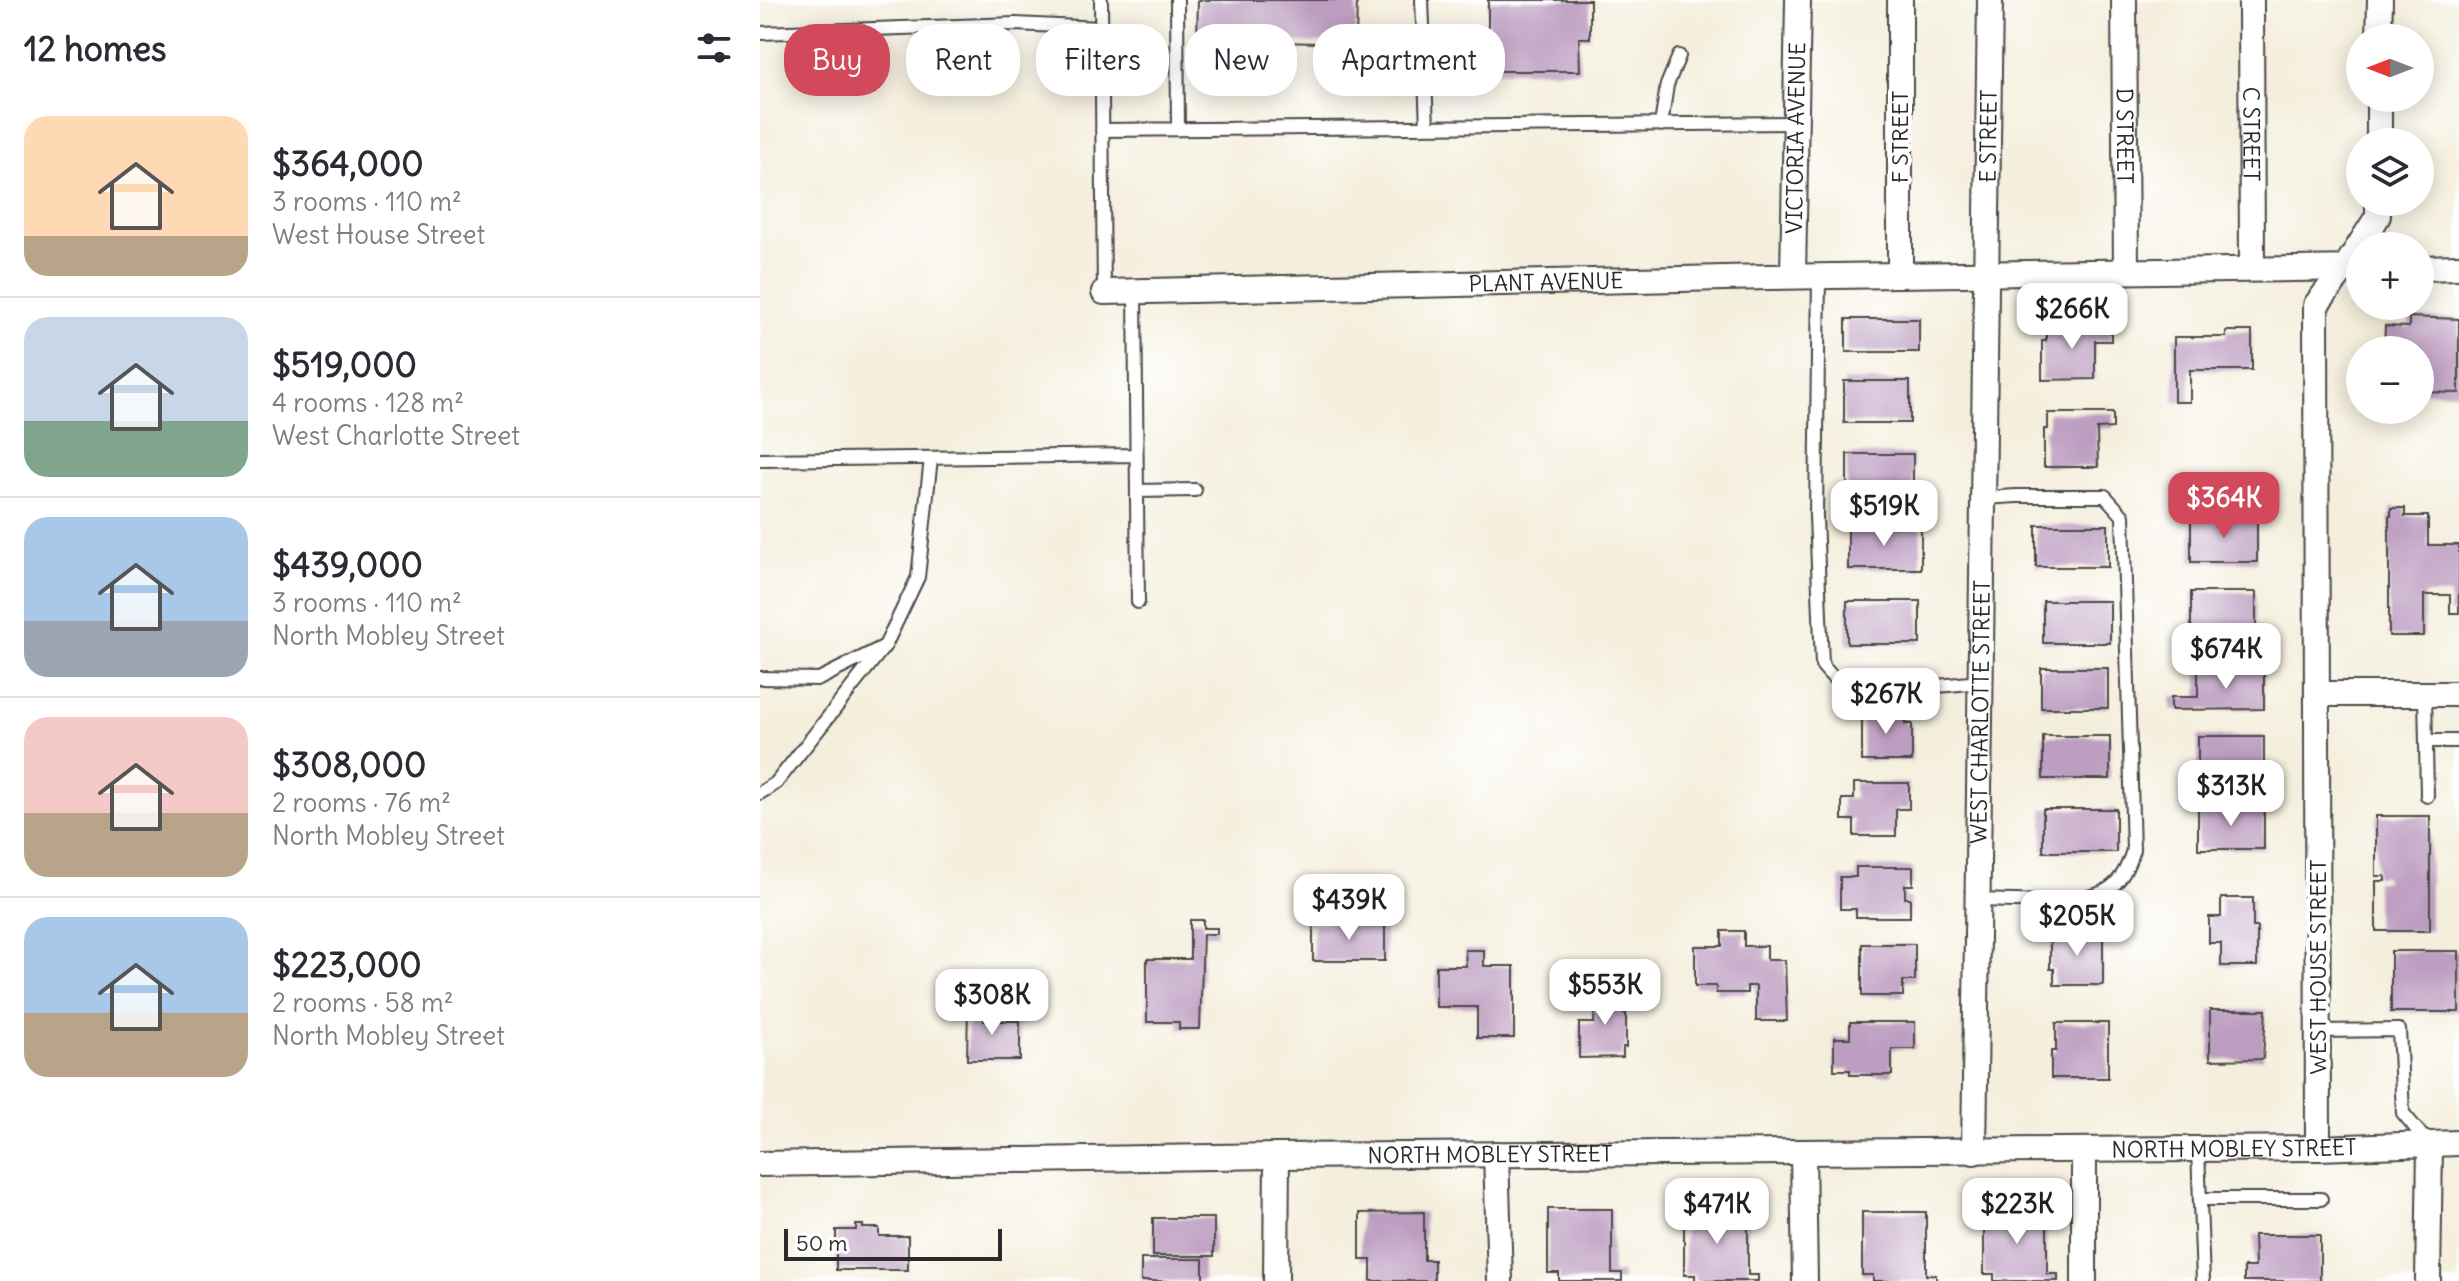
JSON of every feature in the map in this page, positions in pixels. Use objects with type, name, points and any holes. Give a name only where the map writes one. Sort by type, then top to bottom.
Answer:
[{"type":"street","name":"VICTORIA AVENUE","points":[[1793,276],[1798,0]]},
{"type":"street","name":"F STREET","points":[[1900,0],[1900,275]]},
{"type":"street","name":"E STREET","points":[[1988,273],[1990,0]]},
{"type":"street","name":"D STREET","points":[[2124,0],[2126,271]]},
{"type":"street","name":"C STREET","points":[[2251,0],[2252,269]]},
{"type":"street","points":[[2379,24],[2380,0]]},
{"type":"street","points":[[2434,268],[2459,267]]},
{"type":"street","name":"PLANT AVENUE","points":[[1104,292],[1793,276],[2346,268]]},
{"type":"street","name":"WEST CHARLOTTE STREET","points":[[1974,1152],[1988,273]]},
{"type":"street","name":"WEST HOUSE STREET","points":[[2318,1148],[2316,305],[2346,275]]},
{"type":"street","points":[[2318,694],[2459,694]]},
{"type":"street","name":"NORTH MOBLEY STREET","points":[[760,1164],[1277,1156],[2198,1150],[2459,1143]]},
{"type":"street","points":[[2428,1281],[2430,1145]]},
{"type":"street","points":[[2084,1151],[2084,1281]]},
{"type":"street","points":[[1803,1153],[1805,1281]]},
{"type":"street","points":[[1496,1154],[1500,1281]]},
{"type":"street","points":[[1276,1281],[1277,1156]]},
{"type":"lane","points":[[1101,0],[1101,24]]},
{"type":"lane","points":[[1177,0],[1178,129]]},
{"type":"lane","points":[[1422,0],[1427,127]]},
{"type":"lane","points":[[760,33],[1036,25]]},
{"type":"lane","points":[[1661,125],[1667,85],[1679,56]]},
{"type":"lane","points":[[1102,96],[1104,292]]},
{"type":"lane","points":[[1102,130],[1796,123]]},
{"type":"lane","points":[[1819,276],[1816,516],[1822,665],[1840,683],[1862,687],[1982,682]]},
{"type":"lane","points":[[1135,291],[1138,602]]},
{"type":"lane","points":[[760,460],[1136,455]]},
{"type":"lane","points":[[760,793],[776,783],[885,646],[918,577],[931,458]]},
{"type":"lane","points":[[1137,491],[1195,490]]},
{"type":"lane","points":[[1978,900],[2078,900],[2107,890],[2126,872],[2133,850],[2123,516],[2105,496],[1985,498]]},
{"type":"lane","points":[[760,678],[819,679],[885,646]]},
{"type":"lane","points":[[2425,694],[2427,796]]},
{"type":"lane","points":[[2426,741],[2459,741]]},
{"type":"lane","points":[[2318,1031],[2399,1030],[2403,1113],[2430,1145]]},
{"type":"lane","points":[[2198,1150],[2203,1281]]},
{"type":"lane","points":[[2201,1199],[2321,1199]]},
{"type":"building","points":[[1198,0],[1357,0],[1356,24],[1313,24],[1313,43],[1297,43],[1297,24],[1197,24]]},
{"type":"building","points":[[1488,0],[1590,0],[1590,38],[1579,38],[1580,71],[1505,71],[1505,24],[1488,24]]},
{"type":"building","points":[[1846,319],[1919,319],[1919,352],[1846,352]]},
{"type":"building","points":[[2459,319],[2459,393],[2434,392],[2434,336],[2385,336],[2385,326],[2409,327],[2409,320]]},
{"type":"building","points":[[2046,325],[2111,325],[2111,341],[2095,341],[2095,379],[2042,380],[2042,341],[2046,341]]},
{"type":"building","points":[[2226,331],[2252,331],[2252,370],[2190,370],[2190,402],[2174,402],[2174,337],[2226,337]]},
{"type":"building","points":[[1844,381],[1910,381],[1910,423],[1844,423]]},
{"type":"building","points":[[2048,413],[2113,413],[2113,428],[2097,429],[2098,467],[2044,467],[2044,429],[2048,429]]},
{"type":"building","points":[[1847,454],[1913,454],[1913,496],[1847,496]]},
{"type":"building","points":[[2391,508],[2405,508],[2405,516],[2428,516],[2428,545],[2459,545],[2459,613],[2450,613],[2450,595],[2424,595],[2424,636],[2389,636]]},
{"type":"building","points":[[2191,519],[2257,519],[2257,562],[2191,562]]},
{"type":"building","points":[[2036,525],[2108,525],[2108,567],[2036,567]]},
{"type":"building","points":[[1848,527],[1921,527],[1921,569],[1848,569]]},
{"type":"building","points":[[2191,592],[2256,592],[2256,634],[2191,635]]},
{"type":"building","points":[[1847,601],[1920,601],[1920,644],[1847,644]]},
{"type":"building","points":[[2043,601],[2110,601],[2110,643],[2043,643]]},
{"type":"building","points":[[2041,668],[2108,668],[2108,708],[2041,708]]},
{"type":"building","points":[[2198,669],[2264,669],[2264,709],[2171,710],[2171,697],[2198,697]]},
{"type":"building","points":[[1862,709],[1905,709],[1905,724],[1912,724],[1912,761],[1862,761]]},
{"type":"building","points":[[2043,736],[2110,736],[2110,779],[2043,779]]},
{"type":"building","points":[[2198,736],[2264,736],[2264,778],[2198,778]]},
{"type":"building","points":[[1854,783],[1909,783],[1909,809],[1896,809],[1896,836],[1854,836],[1854,820],[1842,820],[1842,799],[1854,799]]},
{"type":"building","points":[[2198,807],[2264,807],[2264,849],[2198,849]]},
{"type":"building","points":[[2043,809],[2116,809],[2116,852],[2043,852]]},
{"type":"building","points":[[2376,816],[2430,816],[2430,931],[2376,931],[2376,881],[2385,881],[2385,876],[2376,876]]},
{"type":"building","points":[[1856,867],[1913,867],[1913,885],[1905,885],[1905,898],[1910,898],[1910,917],[1856,917],[1856,909],[1840,909],[1840,877],[1856,877]]},
{"type":"building","points":[[2221,898],[2253,898],[2257,966],[2221,966],[2221,943],[2209,943],[2209,917],[2221,917]]},
{"type":"building","points":[[1190,920],[1203,920],[1203,928],[1217,928],[1217,934],[1203,934],[1200,1029],[1179,1029],[1179,1022],[1147,1022],[1147,959],[1190,959]]},
{"type":"building","points":[[1343,920],[1356,920],[1356,924],[1385,924],[1385,961],[1313,961],[1313,924],[1343,924]]},
{"type":"building","points":[[1722,931],[1744,931],[1744,946],[1767,946],[1767,960],[1785,960],[1787,1021],[1756,1021],[1756,986],[1747,986],[1747,993],[1716,993],[1716,986],[1695,986],[1695,946],[1722,946]]},
{"type":"building","points":[[2050,931],[2103,931],[2103,985],[2054,985],[2054,969],[2050,969]]},
{"type":"building","points":[[1862,944],[1915,944],[1915,981],[1903,981],[1903,996],[1862,996]]},
{"type":"building","points":[[1465,950],[1484,950],[1484,966],[1514,966],[1514,1038],[1477,1038],[1477,1007],[1436,1007],[1436,966],[1466,966]]},
{"type":"building","points":[[2391,951],[2459,951],[2459,1012],[2391,1012]]},
{"type":"building","points":[[1596,989],[1623,989],[1626,1047],[1623,1047],[1623,1057],[1579,1058],[1579,1023],[1594,1023]]},
{"type":"building","points":[[968,1005],[984,1005],[984,1021],[1020,1021],[1020,1060],[967,1060]]},
{"type":"building","points":[[2210,1010],[2266,1010],[2263,1059],[2210,1060]]},
{"type":"building","points":[[1850,1022],[1915,1022],[1915,1049],[1892,1049],[1892,1075],[1850,1075],[1850,1070],[1834,1070],[1834,1038],[1850,1038]]},
{"type":"building","points":[[2056,1023],[2108,1023],[2108,1078],[2051,1078],[2051,1051],[2056,1051]]},
{"type":"building","points":[[1548,1209],[1612,1209],[1612,1273],[1622,1273],[1622,1281],[1559,1281],[1559,1273],[1548,1273]]},
{"type":"building","points":[[1984,1210],[2047,1210],[2047,1274],[2058,1274],[2058,1281],[1994,1281],[1994,1274],[1984,1274]]},
{"type":"building","points":[[1424,1212],[1424,1260],[1434,1260],[1434,1281],[1371,1281],[1371,1260],[1360,1260],[1360,1213]]},
{"type":"building","points":[[1684,1212],[1748,1212],[1748,1275],[1758,1275],[1758,1281],[1695,1281],[1695,1275],[1684,1275]]},
{"type":"building","points":[[1862,1212],[1926,1212],[1926,1275],[1936,1275],[1936,1281],[1873,1281],[1873,1275],[1862,1275]]},
{"type":"building","points":[[1153,1218],[1214,1218],[1214,1256],[1153,1256]]},
{"type":"building","points":[[856,1225],[879,1228],[879,1236],[908,1236],[908,1270],[836,1270],[836,1230],[856,1230]]},
{"type":"building","points":[[2254,1235],[2320,1235],[2320,1281],[2244,1281],[2244,1267],[2255,1267]]},
{"type":"building","points":[[1141,1259],[1203,1259],[1203,1281],[1141,1281]]}]
